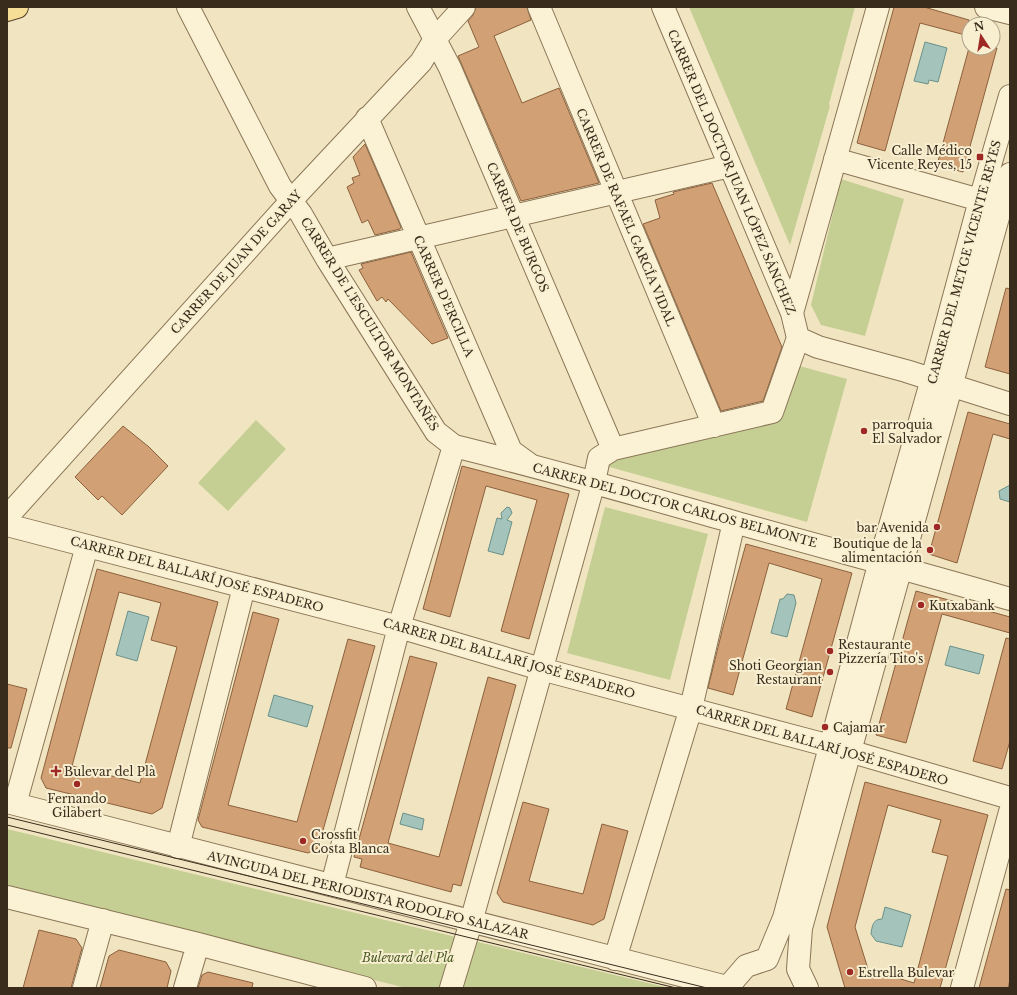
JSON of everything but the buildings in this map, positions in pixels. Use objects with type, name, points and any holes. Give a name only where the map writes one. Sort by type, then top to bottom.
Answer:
[{"type":"main road","points":[[7,10],[16,7]]},
{"type":"street","name":"CARRER DE L'ESCULTOR MONTAÑÉS","points":[[188,7],[280,186],[301,214],[326,259],[436,432],[454,446]]},
{"type":"street","name":"CARRER DE BURGOS","points":[[418,7],[450,68],[613,449]]},
{"type":"street","name":"CARRER DE JUAN DE GARAY","points":[[7,517],[367,118],[420,62],[435,39],[464,7]]},
{"type":"street","name":"CARRER DE RAFAEL GARCÍA VIDAL","points":[[539,7],[714,426]]},
{"type":"street","name":"CARRER DEL DOCTOR JUAN LÓPEZ SÁNCHEZ","points":[[663,7],[792,313],[798,338]]},
{"type":"street","points":[[792,313],[878,7]]},
{"type":"street","points":[[986,7],[1010,13]]},
{"type":"street","name":"CARRER DEL METGE VICENTE REYES","points":[[767,959],[784,918],[901,567],[980,200],[1010,96]]},
{"type":"street","name":"CARRER D'ERCILLA","points":[[367,118],[511,452],[530,465]]},
{"type":"street","points":[[835,159],[980,200]]},
{"type":"street","points":[[326,259],[730,166]]},
{"type":"street","name":"CARRER DEL METGE VICENTE REYES","points":[[798,968],[801,928],[880,561],[942,382],[1006,207],[1010,174]]},
{"type":"street","points":[[451,988],[471,922],[594,482],[599,458],[613,449],[772,412],[798,338],[818,347],[942,382],[1010,404]]},
{"type":"street","points":[[332,885],[399,627],[454,446]]},
{"type":"street","name":"CARRER DEL DOCTOR CARLOS BELMONTE","points":[[454,446],[594,482],[734,522],[880,561],[1010,599]]},
{"type":"street","points":[[615,959],[691,708],[734,522]]},
{"type":"street","name":"CARRER DEL BALLARÍ JOSÉ ESPADERO","points":[[7,525],[399,627],[541,669],[840,748],[1010,798]]},
{"type":"street","points":[[11,803],[87,546]]},
{"type":"street","points":[[178,847],[244,587]]},
{"type":"street","name":"AVINGUDA DEL PERIODISTA RODOLFO SALAZAR","points":[[11,803],[727,987]]},
{"type":"street","points":[[962,988],[1010,812]]},
{"type":"street","points":[[7,897],[198,944],[365,988]]},
{"type":"street","points":[[84,988],[103,920]]},
{"type":"street","points":[[185,988],[198,944]]},
{"type":"street","points":[[727,987],[746,966],[767,959],[798,968],[807,988]]},
{"type":"green space","points":[[689,7],[855,7],[829,104],[830,106],[790,245]]},
{"type":"green space","points":[[841,179],[904,199],[865,336],[821,325],[811,305]]},
{"type":"green space","points":[[796,365],[847,379],[807,522],[588,461],[781,415]]},
{"type":"green space","points":[[256,420],[286,449],[228,511],[198,483]]},
{"type":"green space","points":[[605,507],[708,534],[670,680],[567,653]]},
{"type":"green space","name":"Bulevard del Pla","points":[[7,829],[456,937],[444,983],[439,988],[406,988],[7,888]]},
{"type":"green space","name":"Bulevard del Pla","points":[[474,941],[669,988],[462,988]]},
{"type":"water","points":[[925,42],[947,48],[938,82],[929,80],[928,84],[914,81]]},
{"type":"water","points":[[1010,485],[1010,502],[1000,499],[999,491]]},
{"type":"water","points":[[507,507],[510,508],[512,513],[507,520],[512,522],[503,555],[488,551],[497,518],[502,519],[501,513]]},
{"type":"water","points":[[787,594],[794,595],[796,603],[787,637],[771,633],[780,599],[783,599]]},
{"type":"water","points":[[128,611],[149,617],[137,661],[116,655]]},
{"type":"water","points":[[950,646],[984,655],[979,674],[945,665]]},
{"type":"water","points":[[274,695],[313,706],[307,727],[268,716]]},
{"type":"water","points":[[403,813],[424,819],[422,830],[400,824]]},
{"type":"water","points":[[885,907],[911,915],[902,947],[876,941],[871,934],[875,922],[882,919]]},
{"type":"tram line","points":[[7,817],[707,988]]},
{"type":"tram line","points":[[7,825],[676,988]]},
{"type":"place","name":"Calle Médico Vicente Reyes, 15","points":[[980,157]]},
{"type":"place","name":"parroquia El Salvador","points":[[864,431]]},
{"type":"place","name":"bar Avenida","points":[[937,527]]},
{"type":"place","name":"Boutique de la alimentación","points":[[930,550]]},
{"type":"place","name":"Kutxabank","points":[[921,605]]},
{"type":"place","name":"Restaurante Pizzería Tito's","points":[[830,651]]},
{"type":"place","name":"Shoti Georgian Restaurant","points":[[830,672]]},
{"type":"place","name":"Cajamar","points":[[825,727]]},
{"type":"place","name":"Bulevar del Plà","points":[[56,771]]},
{"type":"place","name":"Fernando Gilabert","points":[[77,784]]},
{"type":"place","name":"Crossfit Costa Blanca","points":[[303,841]]},
{"type":"place","name":"Estrella Bulevar","points":[[850,972]]}]
